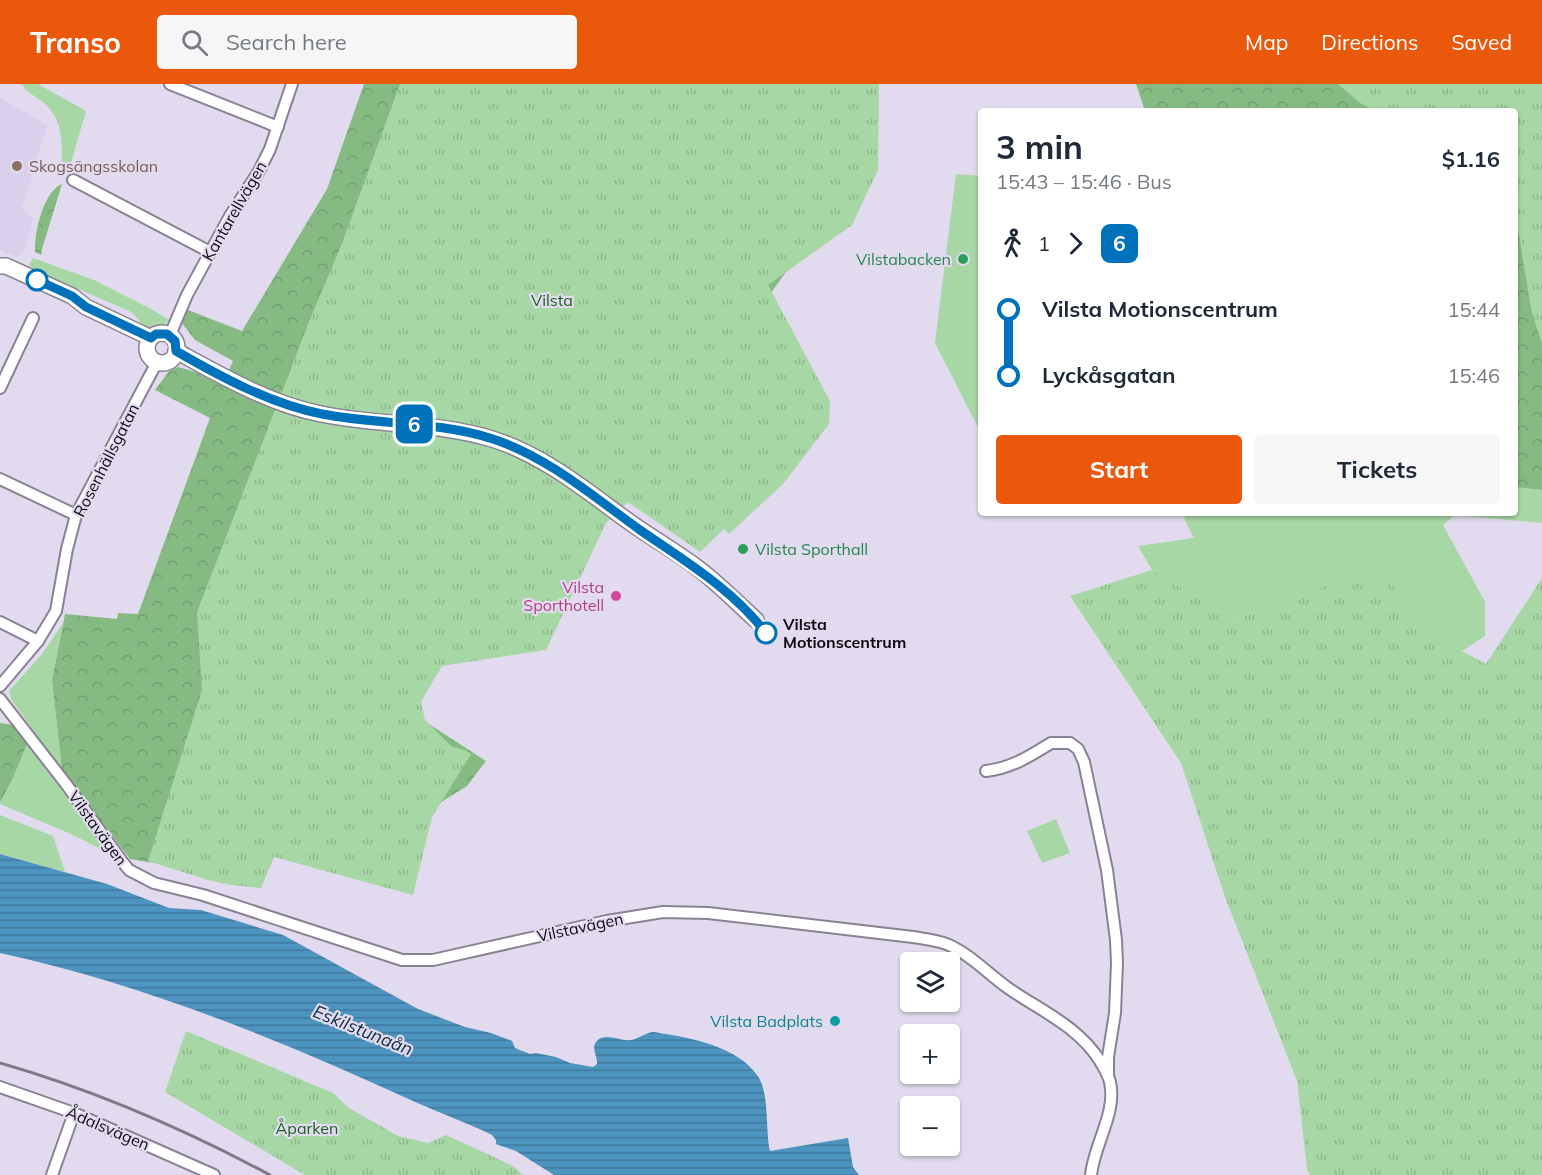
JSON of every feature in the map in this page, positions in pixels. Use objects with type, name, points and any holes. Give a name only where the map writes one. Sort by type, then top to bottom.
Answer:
[{"type":"street","points":[[170,84],[278,127]]},
{"type":"street","name":"Kantarellvägen","points":[[170,335],[187,295],[210,252],[270,149],[292,84]]},
{"type":"street","points":[[73,180],[210,252]]},
{"type":"street","points":[[0,267],[70,303],[86,307],[151,338]]},
{"type":"street","points":[[0,388],[33,318]]},
{"type":"street","points":[[161,333],[170,335],[175,341],[176,351],[168,361],[157,362],[152,359],[147,351],[151,338],[161,333]]},
{"type":"street","points":[[176,351],[255,392],[305,410],[338,417],[453,429],[493,439],[513,447],[549,466],[696,567],[756,620]]},
{"type":"street","name":"Rosenhällsgatan","points":[[0,686],[38,641],[56,611],[76,514],[157,362]]},
{"type":"street","points":[[0,479],[76,514]]},
{"type":"street","points":[[0,622],[38,641]]},
{"type":"street","name":"Vilstavägen","points":[[0,699],[129,870],[154,883],[203,895],[389,957],[415,961],[479,950],[619,918],[663,912],[708,913],[946,943],[1069,1027],[1092,1049],[1108,1074],[1111,1083],[1110,1106],[1095,1153],[1091,1175]]},
{"type":"street","points":[[986,771],[1017,764],[1051,743],[1058,742],[1070,743],[1078,749],[1084,762],[1104,852],[1116,940],[1115,1013],[1108,1057],[1108,1074]]},
{"type":"street","name":"Ådalsvägen","points":[[0,1087],[74,1113],[213,1175]]},
{"type":"street","points":[[52,1175],[74,1113]]},
{"type":"shaded area","name":"Skogsängsskolan","points":[[0,98],[47,125],[22,208],[33,219],[23,254],[17,257],[0,250]]},
{"type":"green space","points":[[22,84],[38,84],[86,111],[69,170],[62,168],[60,132],[55,116]]},
{"type":"green space","name":"Vilsta","points":[[364,84],[852,84],[834,206],[626,492],[430,667],[415,715],[486,761],[467,786],[422,814],[271,852],[247,878],[130,859],[62,771],[52,680],[65,614],[117,619],[118,613],[138,614],[210,418],[155,390],[169,371],[178,367],[196,372],[222,385],[233,361],[195,340],[181,322],[188,310],[242,331],[327,189]]},
{"type":"green space","name":"Vilsta","points":[[400,84],[879,84],[878,170],[852,225],[768,285],[830,401],[829,424],[783,484],[729,534],[724,529],[700,552],[628,502],[606,523],[546,650],[442,666],[421,702],[425,720],[452,747],[471,754],[432,817],[413,895],[274,857],[261,888],[208,880],[148,861],[202,690],[197,612],[310,319],[341,246]]},
{"type":"green space","points":[[1136,84],[1542,84],[1542,490],[1518,487],[1518,108],[1144,108]]},
{"type":"green space","points":[[1338,84],[1542,84],[1542,343],[1532,314],[1518,230],[1518,108],[1369,108]]},
{"type":"green space","name":"Vilstabacken","points":[[956,174],[978,176],[978,427],[935,343]]},
{"type":"green space","points":[[62,184],[41,255],[35,252],[36,234],[41,214],[50,195]]},
{"type":"green space","points":[[33,258],[94,280],[169,320],[160,328],[149,328],[129,311],[37,271],[29,265]]},
{"type":"green space","points":[[1518,487],[1542,490],[1542,523],[1466,516],[1518,516]]},
{"type":"green space","points":[[1187,516],[1454,516],[1443,525],[1485,602],[1485,636],[1462,651],[1331,585],[1234,620],[1152,570],[1138,546],[1194,538],[1184,518]]},
{"type":"green space","points":[[1152,570],[1234,620],[1338,582],[1389,580],[1433,635],[1486,664],[1542,578],[1542,1175],[1310,1175],[1307,1169],[1297,1081],[1225,897],[1181,763],[1070,596]]},
{"type":"green space","points":[[63,623],[52,680],[62,771],[11,699],[9,691],[42,654]]},
{"type":"green space","points":[[0,723],[14,725],[27,744],[0,803]]},
{"type":"green space","points":[[27,744],[109,853],[0,804]]},
{"type":"green space","points":[[0,815],[53,836],[65,872],[0,854]]},
{"type":"green space","points":[[1056,819],[1070,853],[1042,863],[1027,831]]},
{"type":"green space","name":"Åparken","points":[[186,1031],[333,1093],[349,1108],[398,1136],[428,1143],[446,1135],[513,1166],[523,1175],[305,1175],[165,1092]]},
{"type":"water","name":"Eskilstunaån","points":[[0,854],[107,884],[169,908],[201,910],[283,935],[418,1009],[465,1027],[512,1041],[515,1048],[530,1054],[556,1057],[570,1063],[593,1067],[597,1064],[595,1045],[600,1039],[608,1037],[631,1040],[653,1032],[716,1046],[728,1051],[749,1066],[761,1082],[766,1101],[770,1151],[848,1138],[853,1167],[859,1175],[554,1175],[516,1151],[496,1144],[492,1135],[482,1130],[312,1056],[158,997],[0,953]]},
{"type":"railway","points":[[0,1063],[70,1085],[172,1126],[270,1175]]},
{"type":"bus line","name":"6","points":[[37,280],[72,296],[86,307],[151,338],[156,334],[167,334],[175,341],[176,351],[215,373],[255,392],[305,410],[321,414],[453,429],[493,439],[532,456],[587,491],[696,567],[756,620],[766,633]]},
{"type":"place","name":"Skogsängsskolan","points":[[17,166]]},
{"type":"place","name":"Vilstabacken","points":[[963,259]]},
{"type":"place","name":"Vilsta Sporthall","points":[[743,549]]},
{"type":"place","name":"Vilsta Sporthotell","points":[[616,596]]},
{"type":"place","name":"Vilsta Motionscentrum","points":[[766,633]]},
{"type":"place","name":"Vilsta Badplats","points":[[835,1021]]}]
